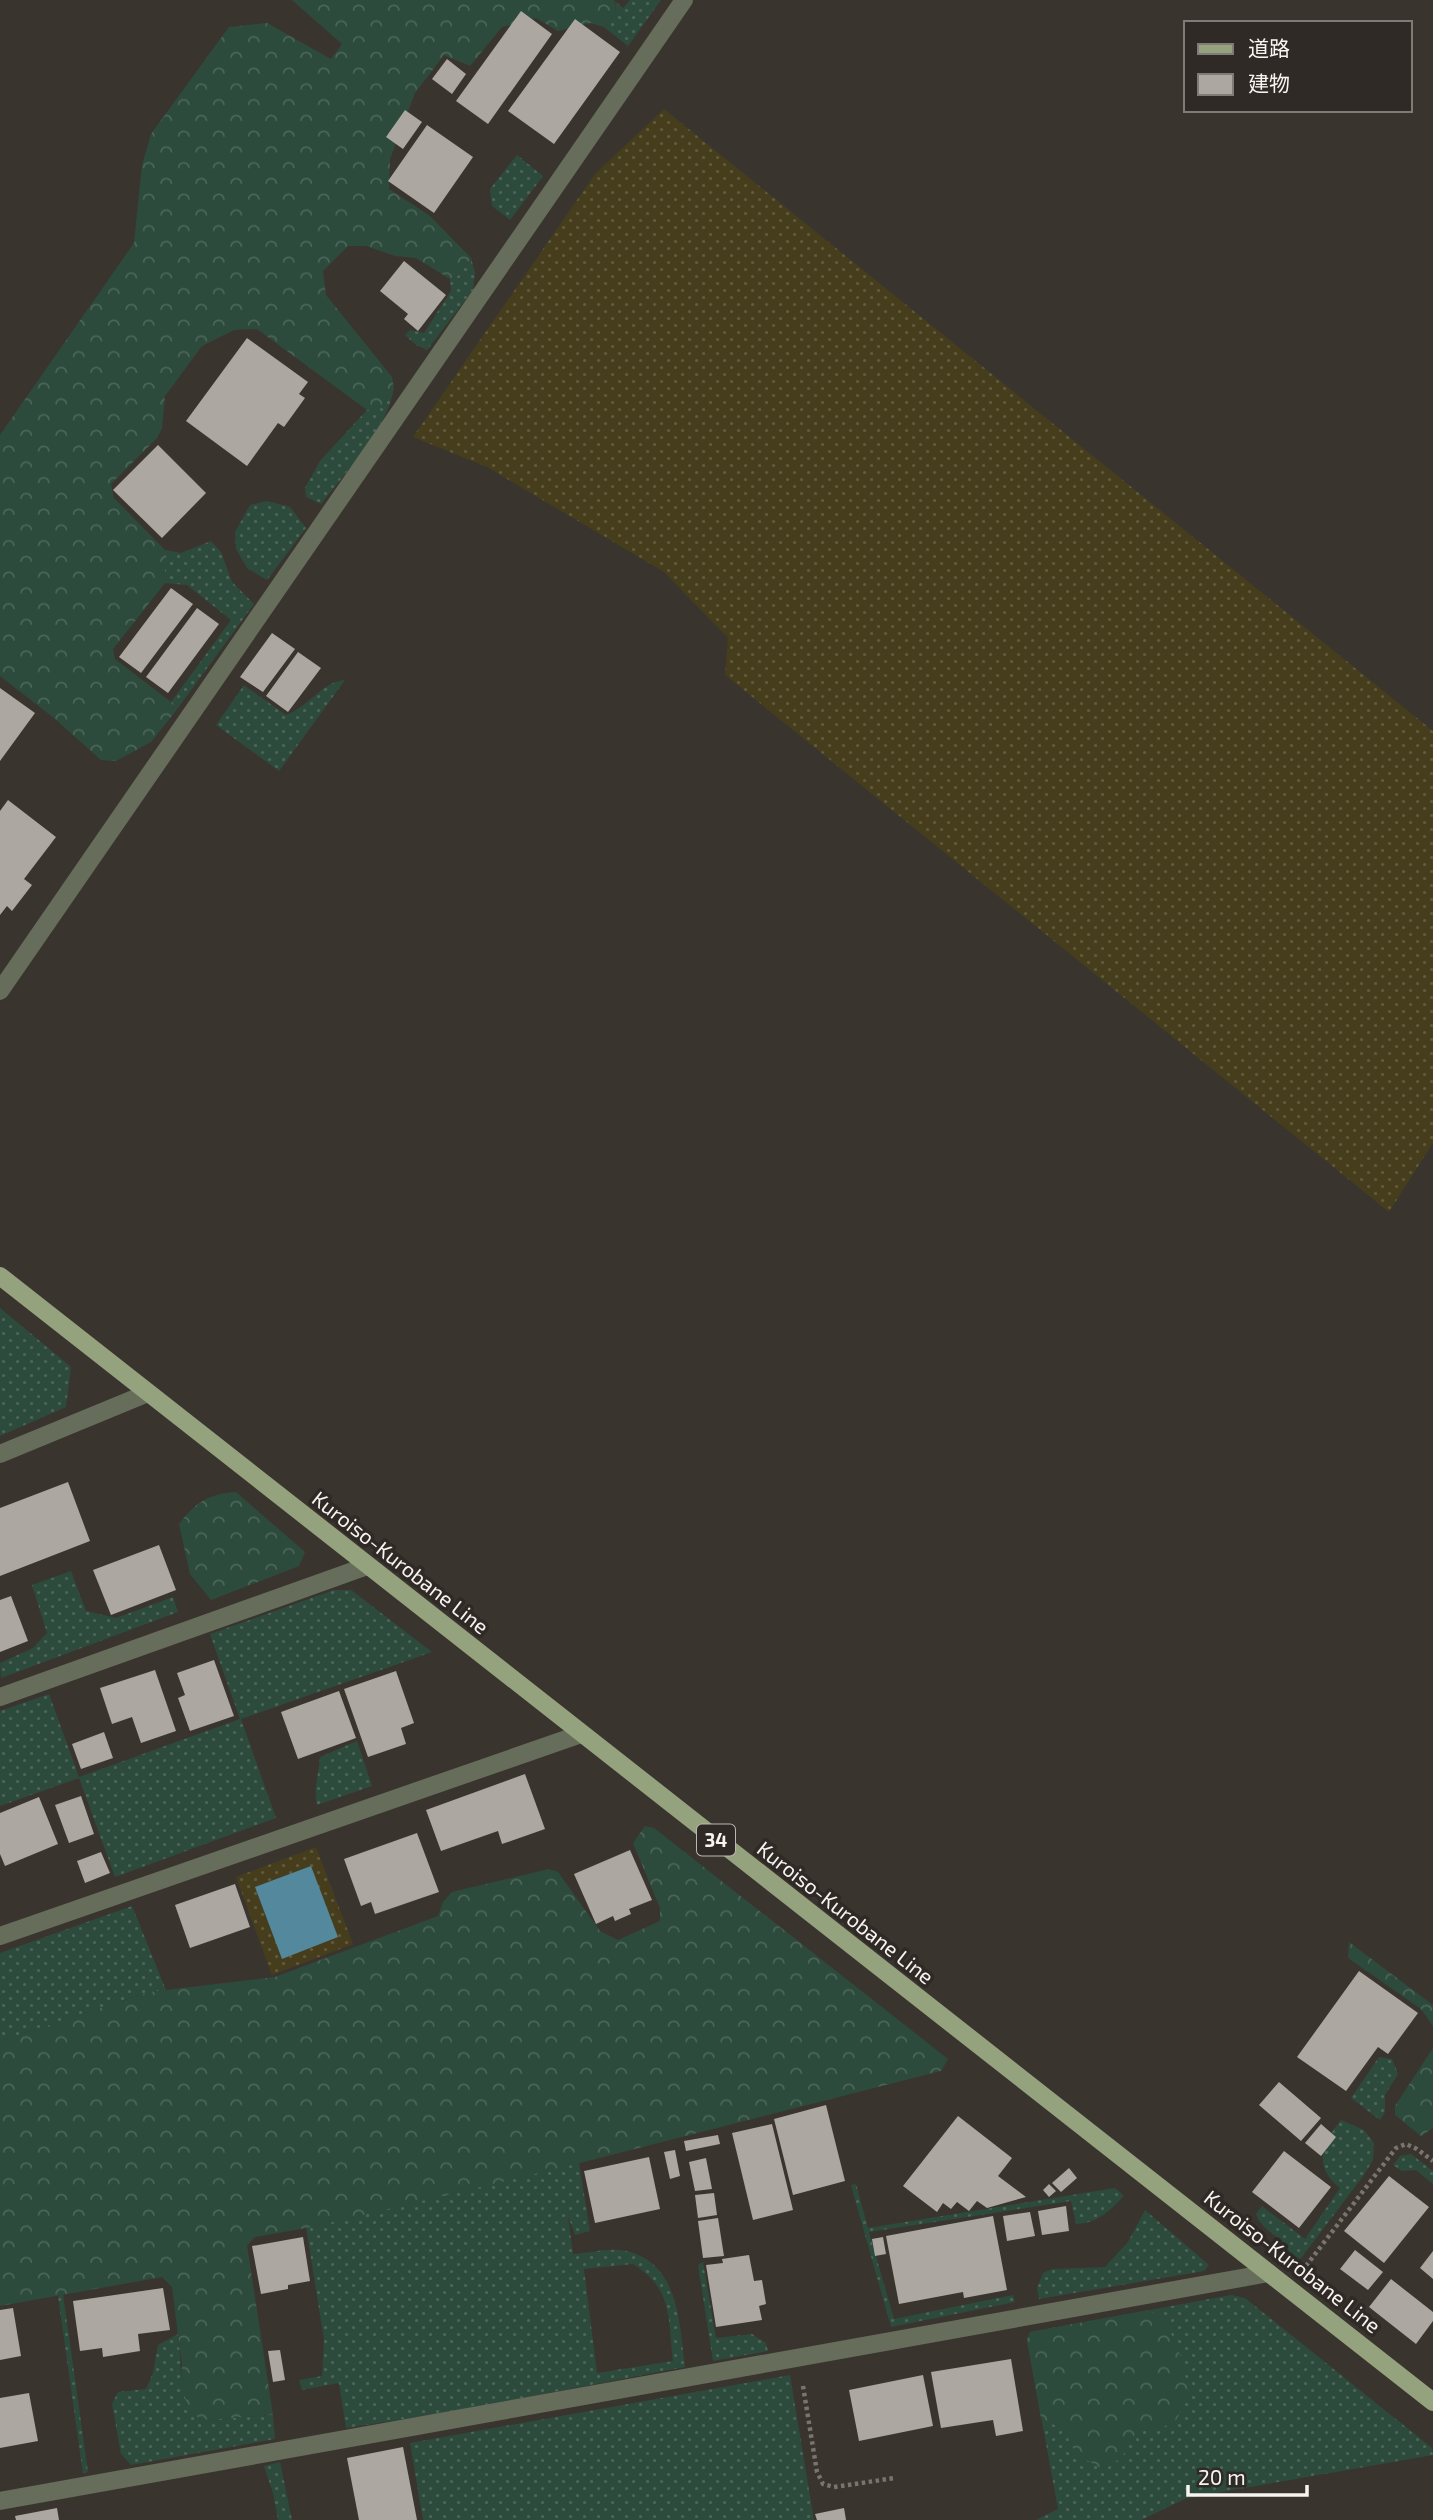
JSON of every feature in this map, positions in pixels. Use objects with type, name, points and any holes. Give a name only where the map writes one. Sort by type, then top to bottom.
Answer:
[{"type":"main road","name":"Kuroiso-Kurobane Line","points":[[0,1276],[1433,2402]]},
{"type":"street","points":[[0,991],[684,0]]},
{"type":"street","points":[[0,1454],[148,1393]]},
{"type":"street","points":[[0,1698],[367,1566]]},
{"type":"street","points":[[0,1936],[581,1734]]},
{"type":"street","points":[[0,2501],[1269,2273]]},
{"type":"path","points":[[1289,2288],[1395,2148],[1406,2144],[1433,2161]]},
{"type":"path","points":[[799,2357],[817,2472],[823,2484],[834,2487],[895,2478]]},
{"type":"green space","points":[[292,0],[614,0],[616,12],[604,27],[591,23],[558,31],[536,18],[502,27],[470,66],[444,55],[415,93],[390,159],[389,189],[430,216],[471,258],[459,275],[450,279],[416,258],[395,256],[366,246],[348,246],[323,271],[326,295],[392,377],[394,389],[382,405],[367,410],[257,329],[234,330],[202,346],[165,396],[162,428],[157,438],[111,484],[114,498],[165,550],[165,583],[113,649],[115,659],[171,702],[175,712],[151,742],[116,761],[101,760],[54,718],[0,676],[0,435],[134,243],[142,165],[151,134],[229,27],[267,23],[331,59],[342,44]]},
{"type":"green space","points":[[630,0],[661,0],[628,46],[604,27],[616,12],[615,1],[623,8]]},
{"type":"green space","points":[[517,155],[543,176],[510,220],[492,206],[490,189]]},
{"type":"green space","points":[[471,258],[475,273],[473,290],[427,350],[416,345],[405,335],[410,330],[424,333],[451,291],[450,279],[459,275]]},
{"type":"green space","points":[[394,389],[374,435],[321,504],[306,497],[305,488],[320,461],[367,410],[382,405]]},
{"type":"green space","points":[[267,501],[290,507],[306,528],[267,580],[247,568],[236,549],[235,532],[250,505]]},
{"type":"green space","points":[[211,541],[221,552],[232,582],[254,604],[175,712],[171,702],[231,620],[187,585],[165,583],[165,550],[181,553]]},
{"type":"green space","points":[[345,680],[279,771],[216,725],[244,685],[286,715],[329,685]]},
{"type":"green space","points":[[0,1308],[71,1367],[66,1407],[0,1436]]},
{"type":"green space","points":[[236,1492],[305,1552],[299,1566],[211,1600],[190,1574],[179,1524],[203,1500]]},
{"type":"green space","points":[[71,1571],[86,1611],[116,1618],[173,1597],[178,1612],[1,1678],[0,1663],[33,1648],[47,1633],[32,1585]]},
{"type":"green space","points":[[334,1590],[351,1590],[432,1652],[241,1719],[276,1818],[115,1877],[79,1778],[0,1806],[0,1711],[49,1694],[79,1777],[240,1719],[210,1634]]},
{"type":"green space","points":[[357,1741],[372,1786],[317,1805],[316,1787],[320,1757]]},
{"type":"green space","points":[[645,1826],[654,1828],[948,2059],[941,2071],[560,2168],[312,2227],[255,2237],[247,2245],[273,2415],[200,2420],[187,2405],[181,2382],[182,2365],[172,2287],[162,2277],[0,2306],[0,2041],[149,1992],[275,1977],[438,1916],[443,1902],[452,1892],[549,1869],[558,1872],[600,1931],[618,1940],[660,1921],[660,1908],[633,1843]]},
{"type":"green space","points":[[132,1906],[166,1990],[149,1992],[0,2041],[0,1953]]},
{"type":"green space","points":[[1349,1942],[1433,2005],[1433,2026],[1421,2009],[1348,1958]]},
{"type":"green space","points":[[1433,2048],[1433,2128],[1421,2136],[1395,2115],[1395,2106]]},
{"type":"green space","points":[[1379,2057],[1392,2059],[1398,2074],[1385,2095],[1385,2112],[1380,2120],[1351,2098]]},
{"type":"green space","points":[[1341,2120],[1364,2130],[1374,2143],[1373,2160],[1298,2262],[1284,2244],[1263,2226],[1256,2214],[1262,2206],[1305,2239],[1340,2188],[1326,2172],[1323,2155],[1329,2138]]},
{"type":"green space","points":[[1411,2154],[1433,2171],[1433,2184],[1416,2170],[1402,2171],[1393,2165],[1400,2156]]},
{"type":"green space","points":[[579,2163],[590,2231],[575,2235],[568,2216],[573,2254],[606,2250],[626,2251],[644,2258],[657,2268],[674,2297],[685,2367],[443,2413],[346,2428],[339,2383],[302,2390],[299,2380],[322,2376],[324,2340],[306,2227]],"holes":[[[633,2264],[646,2274],[662,2294],[666,2306],[673,2361],[597,2373],[584,2269]]]},
{"type":"green space","points":[[856,2184],[868,2228],[1115,2188],[1124,2196],[1103,2215],[1084,2223],[1076,2224],[1071,2201],[869,2232],[894,2319],[1013,2295],[1015,2302],[891,2327],[851,2185]]},
{"type":"green space","points":[[1145,2210],[1209,2265],[1204,2271],[1039,2299],[1037,2288],[1043,2273],[1052,2269],[1105,2267],[1128,2242]]},
{"type":"green space","points":[[703,2262],[716,2338],[752,2334],[766,2343],[768,2351],[713,2361],[698,2265]]},
{"type":"green space","points":[[63,2294],[88,2472],[83,2474],[58,2296]]},
{"type":"green space","points":[[1231,2295],[1245,2298],[1432,2448],[1433,2455],[1187,2498],[1141,2520],[1036,2520],[1058,2509],[1027,2340],[1030,2332]]},
{"type":"green space","points":[[1149,2310],[1167,2324],[1182,2359],[1189,2397],[1174,2424],[1136,2432],[1122,2457],[1104,2470],[1076,2454],[1064,2430],[1041,2418],[1027,2340],[1030,2332]]},
{"type":"green space","points":[[178,2334],[184,2390],[192,2410],[200,2420],[273,2415],[275,2439],[131,2465],[121,2454],[112,2404],[118,2392],[146,2389],[153,2373],[158,2345]]},
{"type":"green space","points":[[790,2375],[814,2520],[423,2520],[410,2443]]},
{"type":"green space","points":[[280,2462],[292,2520],[278,2520],[264,2466]]},
{"type":"sand","points":[[664,109],[1433,731],[1433,1143],[1389,1212],[725,675],[728,638],[664,572],[487,467],[413,437],[595,174]]},
{"type":"sand","points":[[316,1847],[353,1944],[272,1975],[236,1877]]},
{"type":"water","points":[[311,1866],[338,1937],[282,1959],[255,1887]]},
{"type":"building","points":[[521,11],[552,34],[488,124],[456,101]]},
{"type":"building","points":[[575,19],[620,52],[554,144],[508,111]]},
{"type":"building","points":[[447,59],[466,74],[452,94],[432,79]]},
{"type":"building","points":[[405,110],[422,122],[403,149],[386,137]]},
{"type":"building","points":[[427,125],[473,157],[434,213],[388,181]]},
{"type":"building","points":[[404,261],[446,295],[418,331],[404,319],[408,314],[380,291]]},
{"type":"building","points":[[247,338],[308,382],[299,394],[305,398],[284,427],[278,423],[247,466],[186,421]]},
{"type":"building","points":[[158,445],[206,493],[162,538],[113,490]]},
{"type":"building","points":[[171,588],[193,604],[141,673],[119,657]]},
{"type":"building","points":[[197,608],[219,624],[168,693],[146,677]]},
{"type":"building","points":[[272,633],[295,649],[263,692],[240,677]]},
{"type":"building","points":[[298,652],[321,668],[288,712],[266,696]]},
{"type":"building","points":[[0,688],[35,713],[0,761]]},
{"type":"building","points":[[8,800],[56,837],[24,879],[32,885],[12,911],[7,906],[0,915],[0,811]]},
{"type":"building","points":[[68,1482],[90,1541],[0,1576],[0,1508]]},
{"type":"building","points":[[159,1545],[176,1590],[111,1615],[93,1570]]},
{"type":"building","points":[[11,1596],[28,1641],[0,1652],[0,1600]]},
{"type":"building","points":[[214,1660],[234,1716],[190,1731],[178,1698],[185,1695],[177,1673]]},
{"type":"building","points":[[155,1670],[176,1731],[141,1743],[132,1717],[112,1724],[100,1688]]},
{"type":"building","points":[[396,1671],[414,1723],[401,1728],[406,1744],[368,1757],[344,1689]]},
{"type":"building","points":[[339,1691],[356,1738],[298,1759],[281,1712]]},
{"type":"building","points":[[104,1732],[113,1758],[81,1769],[72,1744]]},
{"type":"building","points":[[525,1774],[545,1829],[502,1844],[498,1831],[441,1851],[426,1810]]},
{"type":"building","points":[[81,1796],[94,1834],[69,1843],[55,1805]]},
{"type":"building","points":[[39,1797],[58,1844],[5,1866],[0,1854],[0,1813]]},
{"type":"building","points":[[417,1833],[439,1892],[375,1914],[371,1902],[361,1906],[344,1859]]},
{"type":"building","points":[[630,1850],[652,1900],[629,1909],[631,1914],[615,1921],[613,1916],[596,1924],[574,1874]]},
{"type":"building","points":[[101,1852],[110,1873],[85,1883],[77,1861]]},
{"type":"building","points":[[235,1884],[250,1927],[190,1948],[175,1905]]},
{"type":"building","points":[[1359,1971],[1418,2013],[1388,2054],[1378,2047],[1346,2091],[1297,2057]]},
{"type":"building","points":[[1279,2082],[1321,2118],[1301,2141],[1259,2105]]},
{"type":"building","points":[[826,2105],[845,2181],[793,2195],[774,2119]]},
{"type":"building","points":[[958,2116],[1012,2158],[998,2176],[1026,2197],[987,2208],[977,2201],[969,2211],[957,2202],[951,2209],[943,2203],[937,2212],[903,2186]]},
{"type":"building","points":[[772,2124],[793,2210],[753,2220],[732,2133]]},
{"type":"building","points":[[1321,2124],[1336,2137],[1321,2156],[1305,2143]]},
{"type":"building","points":[[718,2135],[720,2144],[686,2151],[684,2141]]},
{"type":"building","points":[[675,2150],[680,2176],[670,2179],[664,2152]]},
{"type":"building","points":[[1284,2151],[1331,2187],[1299,2228],[1252,2192]]},
{"type":"building","points":[[649,2157],[660,2209],[595,2223],[584,2171]]},
{"type":"building","points":[[706,2158],[712,2189],[695,2191],[689,2162]]},
{"type":"building","points":[[1069,2168],[1077,2178],[1061,2192],[1052,2183]]},
{"type":"building","points":[[1389,2176],[1429,2207],[1384,2263],[1344,2231]]},
{"type":"building","points":[[1049,2184],[1056,2191],[1049,2197],[1043,2190]]},
{"type":"building","points":[[714,2193],[717,2215],[698,2218],[695,2195]]},
{"type":"building","points":[[1066,2206],[1069,2231],[1042,2235],[1038,2211]]},
{"type":"building","points":[[1030,2212],[1035,2236],[1007,2241],[1003,2216]]},
{"type":"building","points":[[993,2216],[1007,2290],[964,2298],[963,2292],[899,2304],[886,2236]]},
{"type":"building","points":[[718,2218],[724,2256],[703,2258],[698,2221]]},
{"type":"building","points":[[303,2237],[310,2281],[261,2294],[252,2246]]},
{"type":"building","points":[[883,2237],[886,2254],[875,2256],[872,2239]]},
{"type":"building","points":[[1355,2250],[1383,2272],[1368,2290],[1340,2269]]},
{"type":"building","points":[[1433,2251],[1433,2279],[1420,2268]]},
{"type":"building","points":[[749,2255],[754,2281],[762,2280],[766,2304],[759,2306],[762,2320],[716,2327],[706,2265],[723,2263],[722,2259]]},
{"type":"building","points":[[1391,2279],[1433,2312],[1433,2321],[1416,2344],[1369,2307]]},
{"type":"building","points":[[163,2288],[170,2330],[138,2334],[140,2351],[103,2357],[102,2348],[80,2351],[73,2301]]},
{"type":"building","points":[[13,2308],[21,2356],[0,2360],[0,2310]]},
{"type":"building","points":[[280,2350],[285,2380],[273,2382],[268,2351]]},
{"type":"building","points":[[1011,2359],[1023,2431],[996,2436],[993,2420],[941,2428],[931,2372]]},
{"type":"building","points":[[923,2375],[933,2426],[859,2441],[849,2390]]},
{"type":"building","points":[[29,2393],[38,2441],[0,2448],[0,2398]]},
{"type":"building","points":[[403,2447],[417,2520],[359,2520],[347,2458]]},
{"type":"building","points":[[57,2508],[59,2520],[16,2520],[15,2516]]},
{"type":"building","points":[[844,2508],[846,2520],[817,2520],[815,2514]]}]
